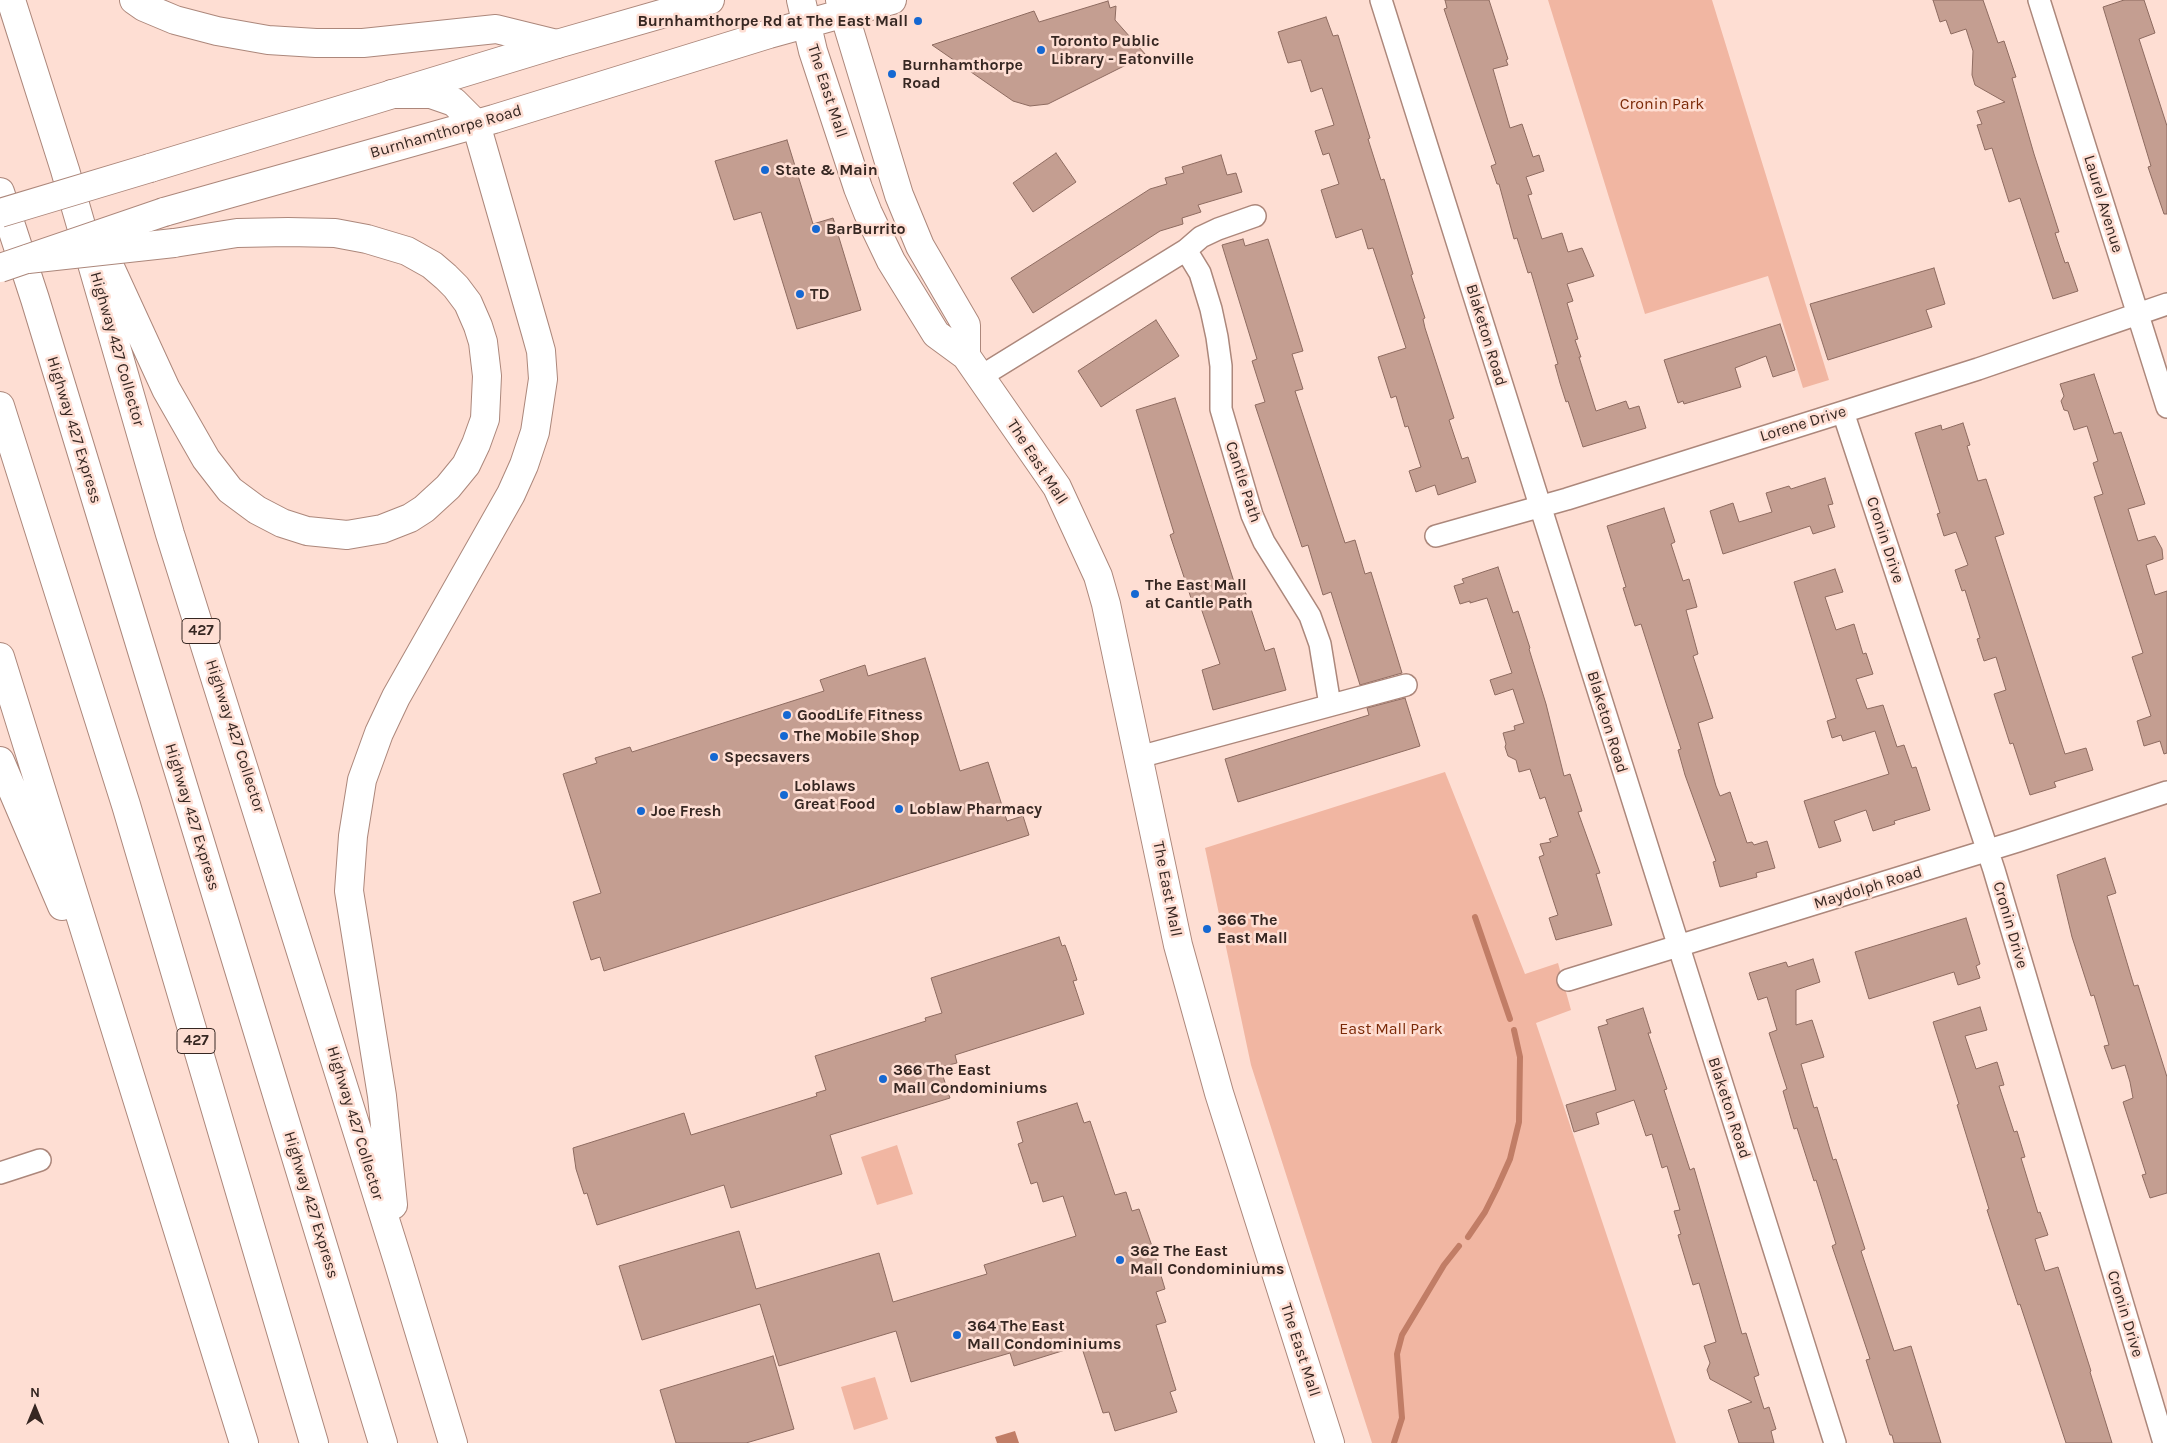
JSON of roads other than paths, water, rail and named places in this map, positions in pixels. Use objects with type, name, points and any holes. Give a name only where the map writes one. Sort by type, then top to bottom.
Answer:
[{"type":"main road","name":"Highway 427 Collector","points":[[11,0],[65,170],[170,534],[398,1261],[453,1443]]},
{"type":"main road","points":[[134,0],[144,7],[176,20],[217,31],[268,40],[364,43],[496,29],[556,44]]},
{"type":"main road","points":[[0,213],[556,44],[710,0]]},
{"type":"main road","name":"Burnhamthorpe Road","points":[[0,268],[164,212],[476,124],[635,74],[804,12],[892,0]]},
{"type":"main road","points":[[843,7],[899,195],[920,246],[966,325],[973,367]]},
{"type":"main road","name":"The East Mall","points":[[804,12],[813,51],[868,213],[891,261],[936,334],[973,367],[1057,487],[1091,557],[1106,604],[1178,945],[1219,1093],[1330,1443]]},
{"type":"main road","points":[[392,94],[431,94],[454,102],[476,124],[541,351],[543,379],[535,432],[524,465],[510,494],[396,697],[379,733],[362,780],[353,836],[349,891],[382,1096],[398,1261]]},
{"type":"main road","points":[[28,259],[174,243],[237,234],[288,232],[335,233],[367,239],[407,251],[432,265],[456,287],[468,303],[478,326],[483,342],[487,376],[485,419],[476,444],[466,465],[448,487],[424,509],[410,518],[382,529],[347,535],[307,532],[282,523],[257,510],[230,490],[206,460],[166,389],[65,170]]},
{"type":"main road","name":"Highway 427 Express","points":[[0,192],[35,299],[383,1443]]},
{"type":"main road","name":"427","points":[[0,406],[126,805],[314,1443]]},
{"type":"main road","points":[[0,657],[124,1051],[244,1443]]},
{"type":"main road","points":[[0,761],[124,1051]]},
{"type":"street","name":"Blaketon Road","points":[[1381,0],[1835,1443]]},
{"type":"street","name":"Laurel Avenue","points":[[2039,0],[2167,408]]},
{"type":"street","points":[[973,367],[1186,250],[1201,237],[1255,216]]},
{"type":"street","name":"Cantle Path","points":[[1186,250],[1200,273],[1211,309],[1221,366],[1221,409],[1252,514],[1264,542],[1310,616],[1320,644],[1330,705]]},
{"type":"street","name":"Lorene Drive","points":[[1436,536],[1540,507],[1843,412],[1978,369],[2167,304]]},
{"type":"street","name":"Cronin Drive","points":[[1843,412],[1987,851],[2164,1443]]},
{"type":"street","points":[[1139,757],[1406,686]]},
{"type":"street","name":"Maydolph Road","points":[[1568,980],[1987,851],[2167,792]]},
{"type":"street","points":[[0,1173],[40,1160]]},
{"type":"waterway","points":[[1475,917],[1510,1019]]},
{"type":"waterway","points":[[1468,1237],[1485,1212],[1510,1159],[1519,1122],[1520,1057],[1514,1030]]},
{"type":"waterway","points":[[1394,1443],[1402,1418],[1397,1354],[1402,1335],[1444,1265],[1459,1246]]},
{"type":"place","name":"Burnhamthorpe Rd at The East Mall","points":[[918,21]]},
{"type":"place","name":"Toronto Public Library - Eatonville","points":[[1041,50]]},
{"type":"place","name":"Burnhamthorpe Road","points":[[892,74]]},
{"type":"place","name":"State & Main","points":[[765,170]]},
{"type":"place","name":"BarBurrito","points":[[816,229]]},
{"type":"place","name":"TD","points":[[800,294]]},
{"type":"place","name":"The East Mall at Cantle Path","points":[[1135,594]]},
{"type":"place","name":"GoodLife Fitness","points":[[787,715]]},
{"type":"place","name":"The Mobile Shop","points":[[784,736]]},
{"type":"place","name":"Specsavers","points":[[714,757]]},
{"type":"place","name":"Loblaws Great Food","points":[[784,795]]},
{"type":"place","name":"Loblaw Pharmacy","points":[[899,809]]},
{"type":"place","name":"Joe Fresh","points":[[641,811]]},
{"type":"place","name":"366 The East Mall","points":[[1207,929]]},
{"type":"place","name":"366 The East Mall Condominiums","points":[[883,1079]]},
{"type":"place","name":"362 The East Mall Condominiums","points":[[1120,1260]]},
{"type":"place","name":"364 The East Mall Condominiums","points":[[957,1335]]},
{"type":"park label","name":"Cronin Park","points":[[1662,104]]},
{"type":"park label","name":"East Mall Park","points":[[1391,1029]]}]
